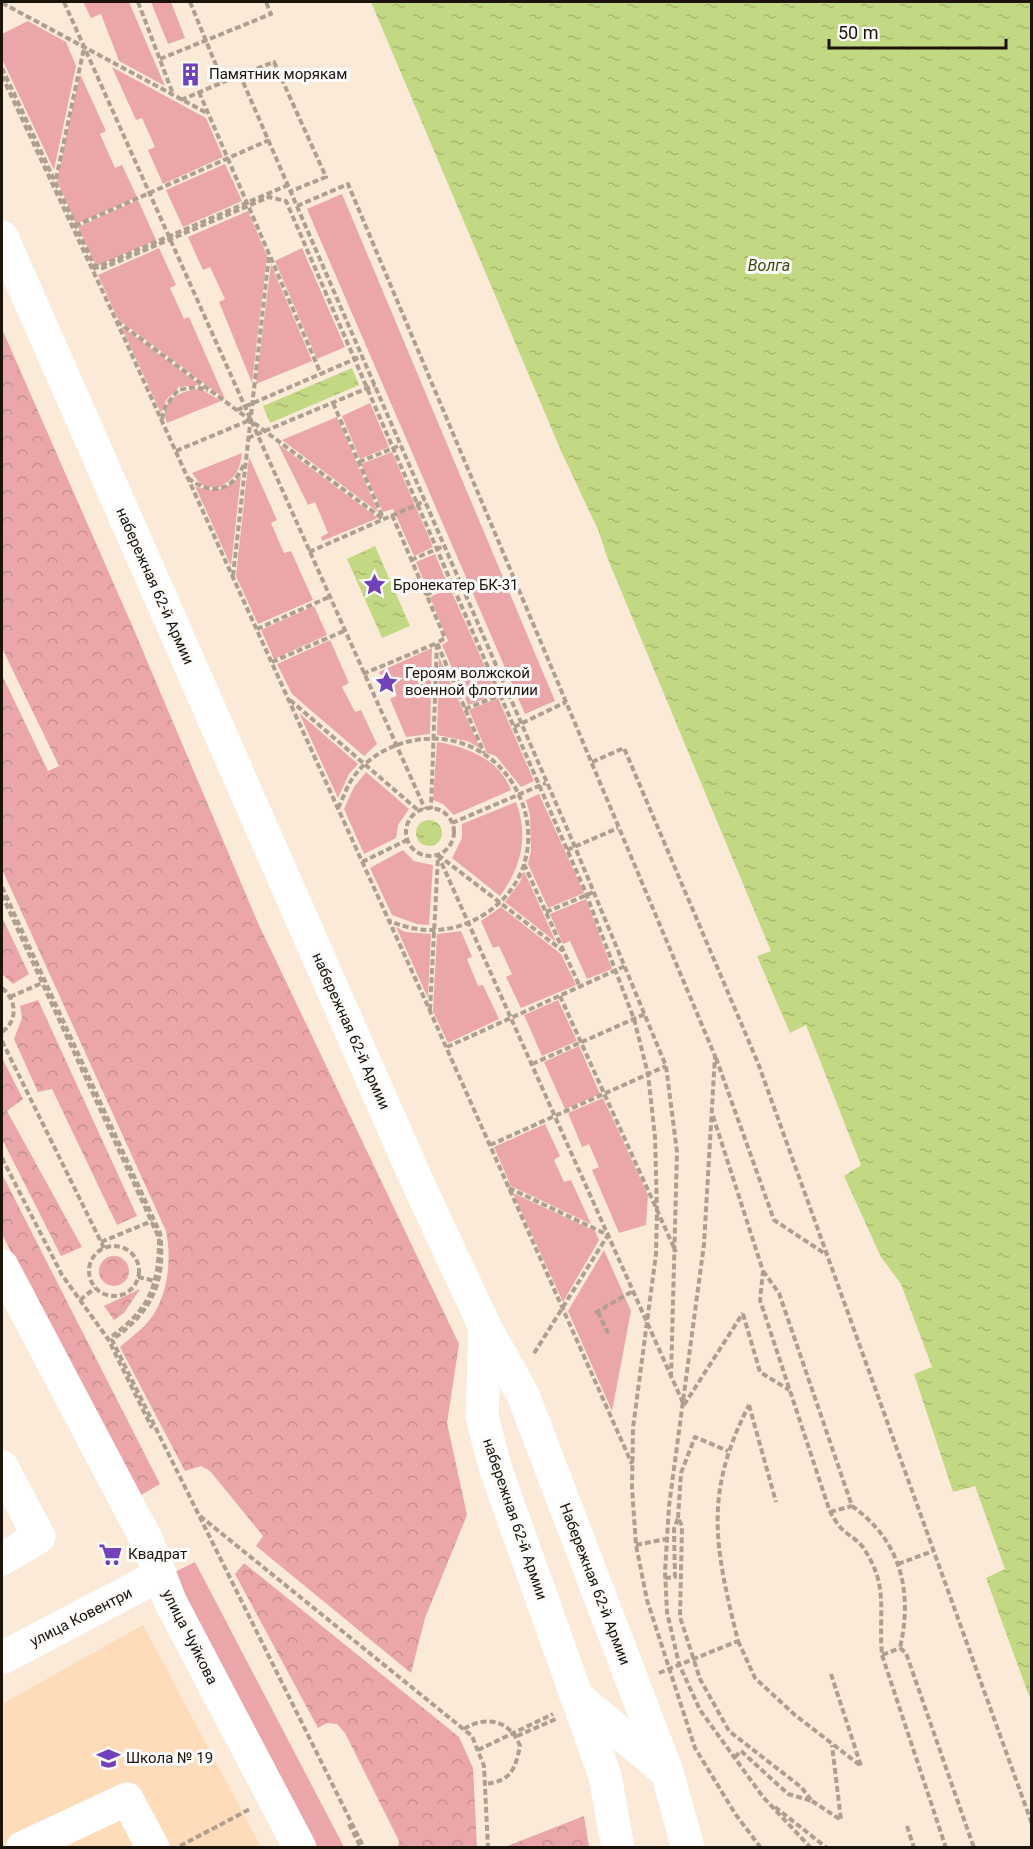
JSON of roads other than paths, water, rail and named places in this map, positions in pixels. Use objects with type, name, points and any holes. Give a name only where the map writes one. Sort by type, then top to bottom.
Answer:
[{"type":"main road","name":"набережная 62-й Армии","points":[[2,237],[416,1179],[485,1327],[482,1417],[567,1704],[605,1776],[618,1848]]},
{"type":"main road","name":"улица Чуйкова","points":[[2,1266],[147,1541],[170,1601],[300,1848]]},
{"type":"main road","name":"Набережная 62-й Армии","points":[[485,1327],[523,1395],[667,1772],[688,1848]]},
{"type":"main road","points":[[496,1470],[499,1432],[512,1423],[527,1428],[542,1446]]},
{"type":"main road","points":[[2,1467],[39,1537],[2,1559]]},
{"type":"main road","name":"улица Ковентри","points":[[2,1658],[160,1575]]},
{"type":"main road","points":[[605,1776],[628,1672]]},
{"type":"main road","points":[[567,1704],[617,1729],[667,1772]]},
{"type":"main road","points":[[22,1848],[127,1799],[153,1848]]},
{"type":"water","name":"Волга","points":[[371,2],[1031,2],[1032,1695],[1029,1696],[986,1578],[1005,1569],[975,1486],[953,1492],[914,1374],[932,1367],[901,1284],[881,1257],[844,1176],[861,1165],[806,1025],[790,1033],[757,956],[771,951],[607,557],[599,532],[561,451]]},
{"type":"water","points":[[352,368],[359,385],[270,423],[263,406]]},
{"type":"water","points":[[375,546],[410,626],[382,638],[347,559]]},
{"type":"water","points":[[429,820],[438,824],[442,833],[438,842],[429,846],[420,842],[416,833],[420,824]]},
{"type":"place","name":"Памятник морякам","points":[[191,74]]},
{"type":"place","name":"Бронекатер БК-31","points":[[375,585]]},
{"type":"place","name":"Героям волжской военной флотилии","points":[[387,682]]},
{"type":"place","name":"Квадрат","points":[[110,1554]]},
{"type":"place","name":"Школа № 19","points":[[108,1758]]}]
